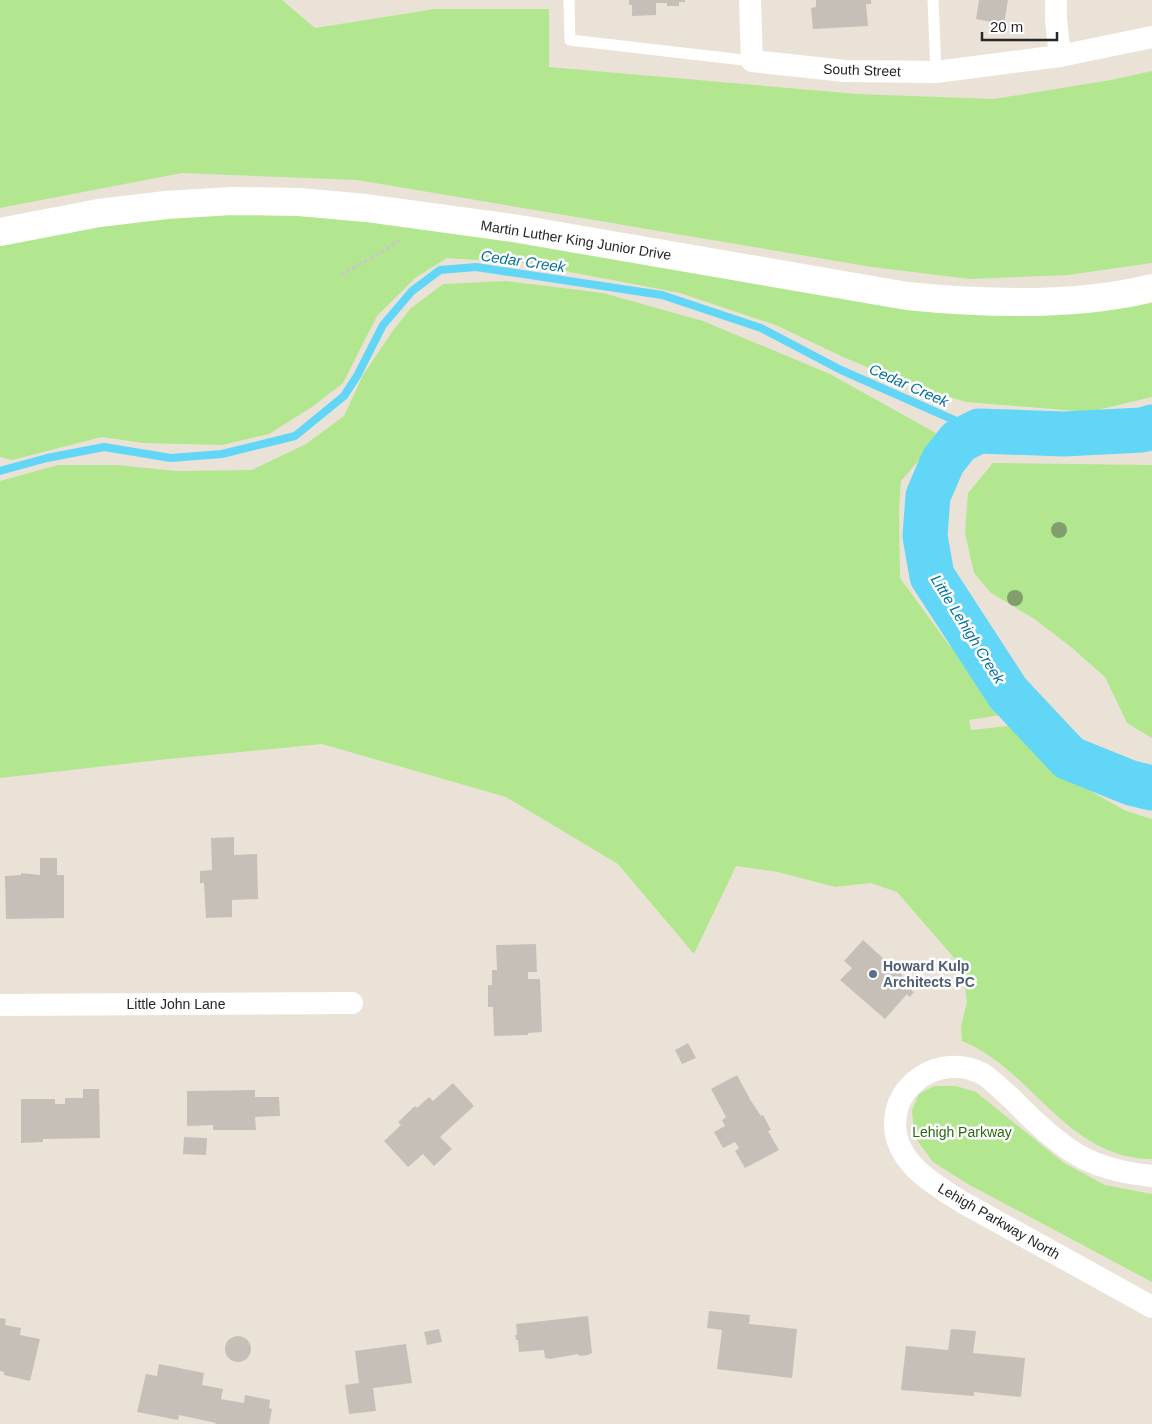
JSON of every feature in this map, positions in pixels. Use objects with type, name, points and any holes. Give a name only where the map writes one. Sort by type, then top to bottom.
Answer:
[{"type":"main road","name":"Martin Luther King Junior Drive","points":[[0,232],[99,213],[166,205],[232,201],[299,202],[366,208],[513,228],[907,296],[962,302],[1047,302],[1131,293],[1152,288]]},
{"type":"street","points":[[750,0],[752,61]]},
{"type":"street","points":[[1056,0],[1060,56]]},
{"type":"street","name":"South Street","points":[[752,61],[845,71],[936,72],[1060,56],[1152,37]]},
{"type":"street","name":"Little John Lane","points":[[0,1005],[352,1003]]},
{"type":"street","name":"Lehigh Parkway North","points":[[1152,1176],[1129,1174],[1102,1166],[1071,1151],[1049,1134],[982,1073],[960,1066],[944,1067],[927,1072],[912,1083],[901,1098],[895,1117],[896,1135],[902,1152],[914,1168],[938,1186],[962,1202],[1152,1307]]},
{"type":"lane","name":"South Street","points":[[569,0],[570,40],[752,61]]},
{"type":"lane","points":[[933,0],[936,72]]},
{"type":"path","points":[[341,275],[385,250],[429,217]]},
{"type":"green space","points":[[0,0],[282,0],[315,28],[435,9],[549,9],[549,67],[857,94],[994,99],[1111,80],[1152,71],[1152,263],[1068,275],[970,279],[872,267],[357,180],[182,173],[0,208]]},
{"type":"green space","points":[[244,212],[383,219],[835,296],[1152,300],[1152,397],[1089,412],[966,402],[907,384],[843,357],[778,326],[680,293],[523,263],[447,258],[415,278],[377,316],[343,383],[312,407],[269,434],[222,445],[143,443],[102,437],[12,460],[0,457],[0,242],[108,222]]},
{"type":"green space","points":[[506,281],[603,293],[703,321],[830,374],[936,433],[932,445],[901,481],[899,510],[900,578],[949,645],[1014,713],[969,720],[971,730],[1017,725],[1018,731],[1060,774],[1126,811],[1152,819],[1152,1159],[1122,1155],[1096,1144],[1073,1129],[1009,1071],[987,1054],[962,1041],[961,1026],[967,1002],[962,967],[897,892],[871,883],[835,887],[778,872],[736,866],[694,954],[618,864],[506,797],[322,744],[0,778],[0,481],[58,465],[117,465],[176,471],[252,470],[306,444],[344,416],[363,375],[392,332],[410,309],[443,284]]},
{"type":"green space","points":[[993,463],[1152,465],[1152,738],[1127,723],[1105,677],[1071,647],[1033,618],[991,593],[974,573],[965,533],[968,493]]},
{"type":"green space","name":"Lehigh Parkway","points":[[934,1086],[956,1086],[976,1092],[1064,1163],[1105,1185],[1152,1194],[1152,1282],[966,1183],[933,1162],[914,1136],[912,1110],[919,1094]]},
{"type":"building","points":[[629,0],[685,0],[685,2],[679,2],[679,6],[667,6],[667,3],[656,3],[656,15],[632,16],[632,5],[629,5]]},
{"type":"building","points":[[816,0],[871,0],[871,4],[866,4],[868,26],[813,29],[811,8],[816,7]]},
{"type":"building","points":[[979,0],[1008,0],[1004,24],[976,19]]},
{"type":"building","points":[[234,837],[234,855],[257,854],[258,899],[232,900],[232,917],[206,918],[204,883],[200,883],[200,871],[212,870],[211,838]]},
{"type":"building","points":[[40,858],[57,858],[57,875],[64,875],[64,918],[6,919],[5,876],[21,875],[21,873],[40,875]]},
{"type":"building","name":"Howard Kulp Architects PC","points":[[863,940],[914,986],[911,990],[914,992],[910,997],[907,994],[885,1019],[840,980],[852,968],[844,961]]},
{"type":"building","points":[[536,944],[537,972],[528,972],[528,979],[540,979],[542,1032],[528,1033],[528,1035],[494,1036],[493,1007],[488,1007],[488,985],[492,985],[492,970],[497,970],[496,945]]},
{"type":"building","points":[[688,1043],[696,1058],[682,1064],[675,1050]]},
{"type":"building","points":[[737,1075],[751,1101],[761,1116],[763,1115],[771,1130],[768,1131],[779,1150],[745,1168],[735,1151],[739,1148],[735,1142],[723,1148],[714,1132],[725,1126],[722,1120],[726,1117],[711,1089]]},
{"type":"building","points":[[453,1083],[474,1106],[440,1137],[452,1149],[434,1166],[423,1154],[408,1167],[384,1141],[401,1125],[398,1122],[415,1106],[417,1108],[429,1097],[433,1101]]},
{"type":"building","points":[[83,1089],[99,1089],[100,1138],[43,1139],[43,1142],[21,1143],[21,1099],[55,1099],[55,1104],[65,1104],[65,1098],[83,1098]]},
{"type":"building","points":[[255,1090],[255,1097],[279,1097],[280,1116],[255,1117],[256,1130],[213,1130],[213,1125],[187,1126],[187,1091]]},
{"type":"building","points":[[184,1137],[207,1138],[206,1155],[183,1154]]},
{"type":"building","points":[[709,1311],[750,1315],[749,1324],[797,1329],[792,1378],[717,1369],[722,1330],[707,1328]]},
{"type":"building","points":[[588,1316],[592,1353],[550,1359],[545,1358],[544,1350],[519,1352],[518,1340],[516,1340],[515,1335],[517,1335],[516,1324]]},
{"type":"building","points":[[0,1318],[6,1319],[5,1325],[21,1328],[20,1335],[40,1339],[30,1381],[4,1375],[4,1372],[0,1371]]},
{"type":"building","points":[[439,1329],[442,1342],[427,1345],[424,1332]]},
{"type":"building","points":[[951,1329],[976,1331],[973,1353],[1025,1358],[1021,1397],[974,1392],[974,1396],[901,1390],[906,1346],[948,1350]]},
{"type":"building","points":[[238,1336],[247,1340],[251,1349],[247,1358],[238,1362],[229,1358],[225,1349],[229,1340]]},
{"type":"building","points":[[406,1344],[412,1383],[373,1388],[376,1411],[349,1414],[345,1385],[359,1383],[355,1351]]},
{"type":"building","points":[[159,1364],[204,1373],[202,1385],[223,1389],[221,1399],[244,1403],[245,1395],[270,1400],[269,1408],[272,1409],[269,1424],[215,1424],[179,1415],[178,1420],[137,1412],[146,1374],[157,1376]]},
{"type":"waterway","name":"Cedar Creek","points":[[0,471],[47,458],[104,447],[171,458],[222,454],[295,436],[344,396],[357,376],[383,325],[412,291],[440,270],[476,267],[662,295],[761,328],[841,370],[979,431]]},
{"type":"waterway","name":"Little Lehigh Creek","points":[[1152,427],[1142,430],[1064,434],[979,431],[959,441],[943,461],[928,496],[925,536],[932,576],[1008,693],[1069,758],[1131,783],[1152,788]]},
{"type":"place","name":"Howard Kulp Architects PC","points":[[873,974]]}]
